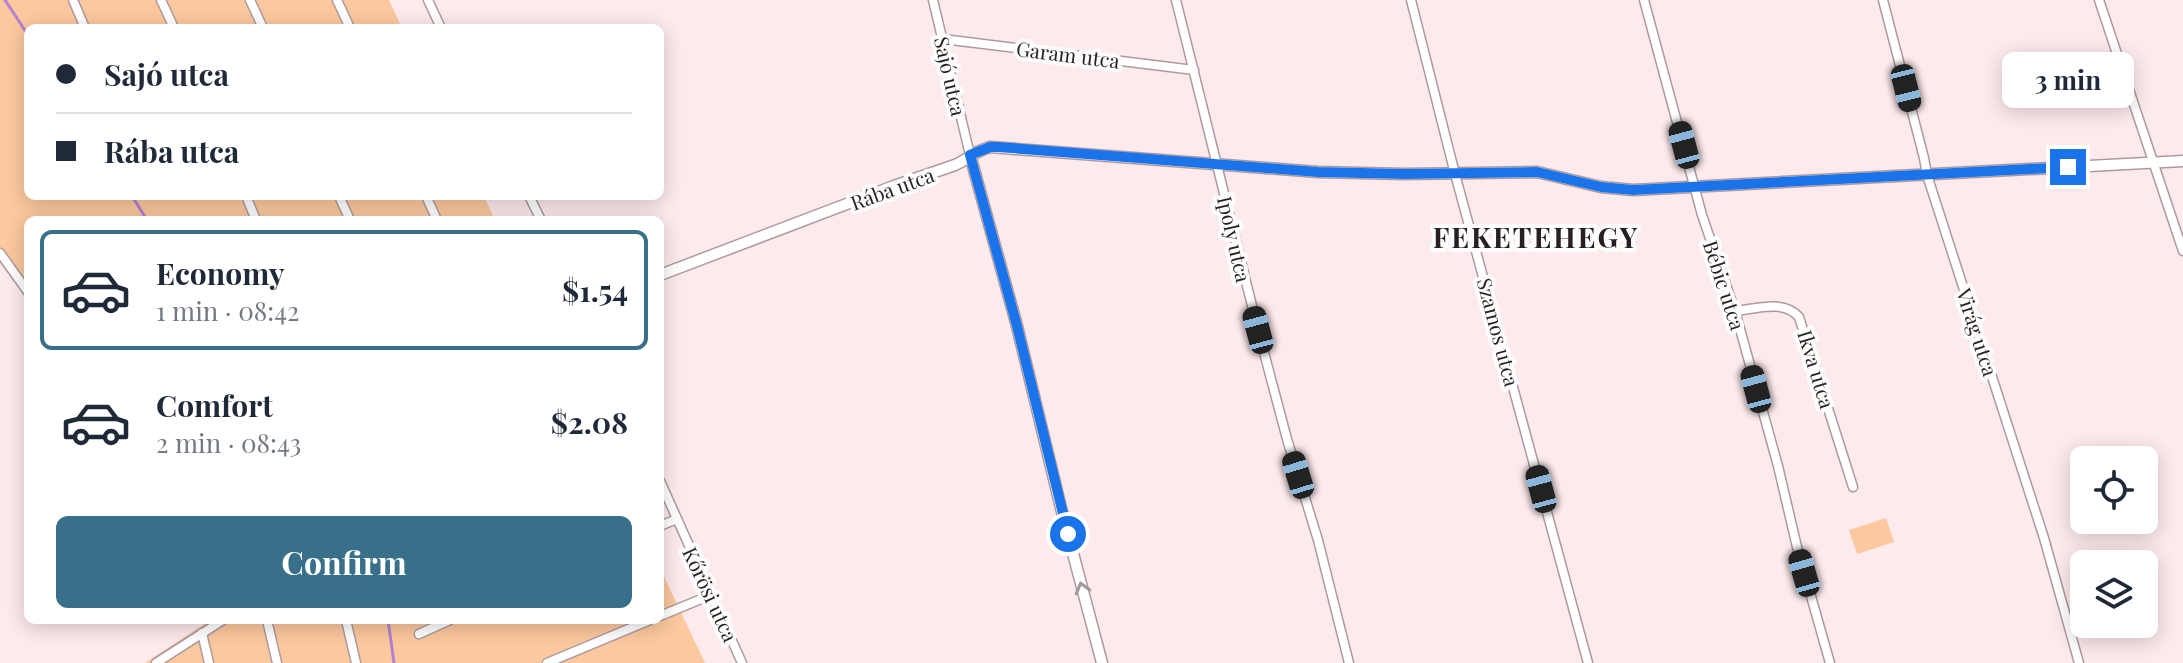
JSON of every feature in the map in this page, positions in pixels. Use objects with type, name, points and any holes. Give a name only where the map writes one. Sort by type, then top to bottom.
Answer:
[{"type":"street","points":[[73,0],[83,24]]},
{"type":"street","points":[[161,0],[172,24]]},
{"type":"street","points":[[250,0],[261,24]]},
{"type":"street","points":[[337,0],[348,24]]},
{"type":"street","points":[[428,0],[439,24]]},
{"type":"street","name":"Sajó utca","points":[[933,0],[970,155],[1017,326],[1102,663]]},
{"type":"street","name":"Ipoly utca","points":[[1176,0],[1250,302],[1318,540],[1349,663]]},
{"type":"street","name":"Szamos utca","points":[[1411,0],[1588,663]]},
{"type":"street","name":"Bébic utca","points":[[1644,0],[1702,215],[1735,311],[1830,663]]},
{"type":"street","name":"Virág utca","points":[[1883,0],[1927,175],[2044,538],[2079,663]]},
{"type":"street","points":[[2099,0],[2183,251]]},
{"type":"street","name":"Garam utca","points":[[943,39],[1194,70]]},
{"type":"street","name":"Rába utca","points":[[664,273],[963,162],[970,155],[990,147],[1349,173],[1537,172],[1617,189],[1659,190],[2183,161]]},
{"type":"street","points":[[0,253],[24,286]]},
{"type":"street","name":"Ikva utca","points":[[1735,311],[1787,307],[1799,317],[1853,487]]},
{"type":"street","name":"Kőrösi utca","points":[[664,490],[740,662]]},
{"type":"street","points":[[664,524],[677,519]]},
{"type":"street","points":[[664,614],[711,595]]},
{"type":"street","points":[[156,663],[217,624]]},
{"type":"street","points":[[268,624],[277,663]]},
{"type":"street","points":[[347,624],[356,663]]},
{"type":"street","points":[[419,634],[441,624]]},
{"type":"street","points":[[547,663],[640,624]]},
{"type":"street","points":[[202,633],[209,663]]},
{"type":"shaded area","points":[[0,0],[389,0],[400,24],[24,24],[24,200],[486,200],[493,216],[24,216],[24,281],[0,252]]},
{"type":"shaded area","points":[[1886,518],[1894,542],[1857,554],[1849,530]]},
{"type":"shaded area","points":[[664,576],[705,663],[145,663],[204,624],[664,624]]},
{"type":"waterway","points":[[5,0],[24,29]]},
{"type":"waterway","points":[[134,200],[144,216]]},
{"type":"waterway","points":[[389,624],[394,663]]},
{"type":"district","name":"FEKETEHEGY","points":[[1536,236]]},
{"type":"route","points":[[1068,534],[1017,326],[970,155],[980,150],[998,147],[1364,174],[1537,172],[1601,187],[1633,190],[2068,167]]}]
